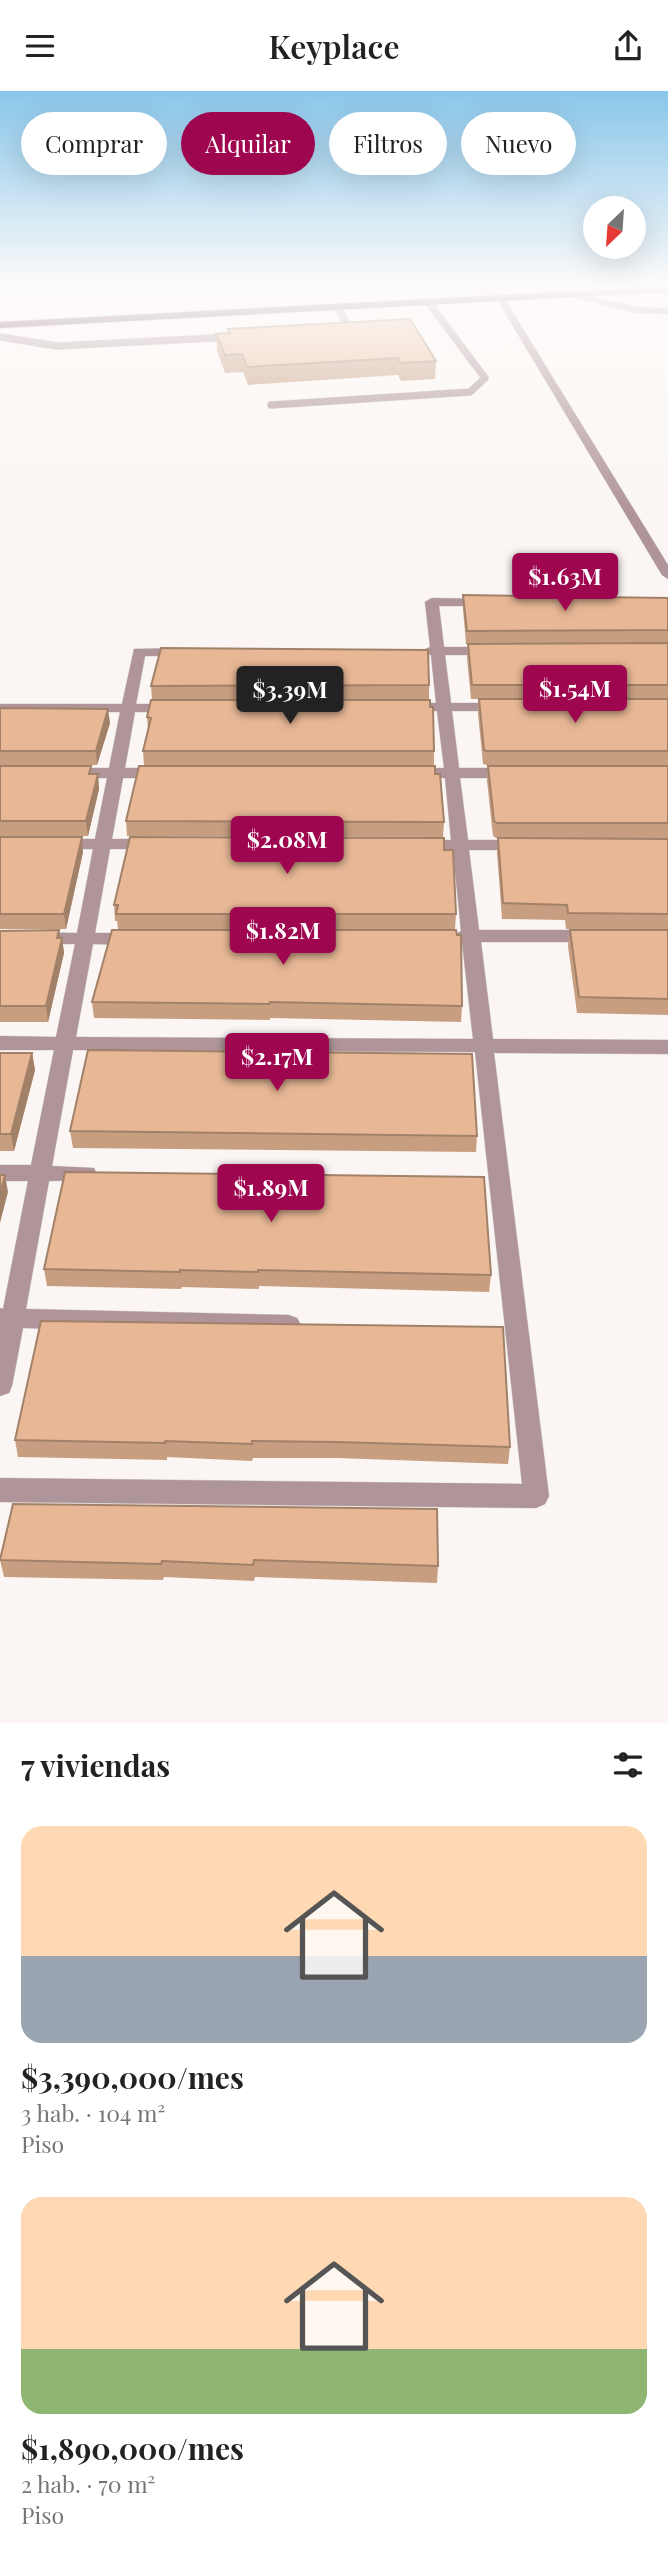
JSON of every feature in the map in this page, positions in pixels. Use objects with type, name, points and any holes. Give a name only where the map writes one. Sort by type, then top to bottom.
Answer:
[{"type":"street","points":[[538,360],[668,575]]},
{"type":"street","points":[[0,1490],[536,1496],[432,602],[502,602]]},
{"type":"street","points":[[411,651],[506,650]]},
{"type":"street","points":[[0,1385],[6,1318],[40,1173],[139,652],[193,652]]},
{"type":"street","points":[[390,707],[514,707]]},
{"type":"street","points":[[0,708],[183,708]]},
{"type":"street","points":[[52,773],[183,773]]},
{"type":"street","points":[[398,773],[533,773]]},
{"type":"street","points":[[38,844],[171,844]]},
{"type":"street","points":[[405,845],[544,845]]},
{"type":"street","points":[[444,936],[616,936]]},
{"type":"street","points":[[0,938],[155,939]]},
{"type":"street","points":[[0,1043],[668,1047]]},
{"type":"street","points":[[0,1173],[110,1174]]},
{"type":"street","points":[[471,1178],[499,1178]]},
{"type":"street","points":[[6,1318],[312,1325]]},
{"type":"street","points":[[489,1329],[517,1330]]},
{"type":"lane","points":[[271,405],[470,392],[485,378],[472,360]]},
{"type":"building","points":[[244,360],[362,360],[247,367]]},
{"type":"building","points":[[399,360],[436,361],[401,363]]},
{"type":"building","points":[[463,595],[668,598],[668,630],[467,631]]},
{"type":"building","points":[[668,643],[668,685],[472,685],[468,644]]},
{"type":"building","points":[[161,648],[428,650],[429,685],[151,686]]},
{"type":"building","points":[[479,699],[668,699],[668,751],[487,751],[484,750]]},
{"type":"building","points":[[151,700],[430,700],[430,707],[433,707],[434,751],[143,751],[151,718],[147,717]]},
{"type":"building","points":[[0,708],[108,709],[96,751],[0,751]]},
{"type":"building","points":[[0,766],[91,766],[89,774],[98,774],[86,821],[0,821]]},
{"type":"building","points":[[139,766],[435,766],[435,774],[440,774],[444,822],[126,821]]},
{"type":"building","points":[[488,766],[668,766],[668,823],[497,823],[494,821]]},
{"type":"building","points":[[0,837],[82,837],[64,914],[0,914]]},
{"type":"building","points":[[130,837],[444,838],[444,850],[453,850],[456,914],[116,914],[118,905],[114,905]]},
{"type":"building","points":[[498,838],[668,839],[668,914],[568,913],[567,905],[503,903]]},
{"type":"building","points":[[59,930],[57,938],[62,938],[46,1006],[0,1006],[0,931]]},
{"type":"building","points":[[112,930],[456,930],[457,935],[461,935],[462,1006],[92,1002]]},
{"type":"building","points":[[570,930],[668,930],[668,999],[579,997]]},
{"type":"building","points":[[88,1050],[472,1054],[477,1136],[70,1131]]},
{"type":"building","points":[[0,1053],[32,1053],[11,1134],[0,1134]]},
{"type":"building","points":[[65,1172],[484,1177],[491,1275],[44,1269]]},
{"type":"building","points":[[0,1175],[5,1175],[0,1194]]},
{"type":"building","points":[[41,1321],[503,1327],[510,1447],[337,1442],[252,1441],[252,1444],[15,1440]]},
{"type":"building","points":[[13,1504],[437,1509],[438,1566],[254,1560],[253,1565],[162,1561],[161,1564],[0,1560]]}]
